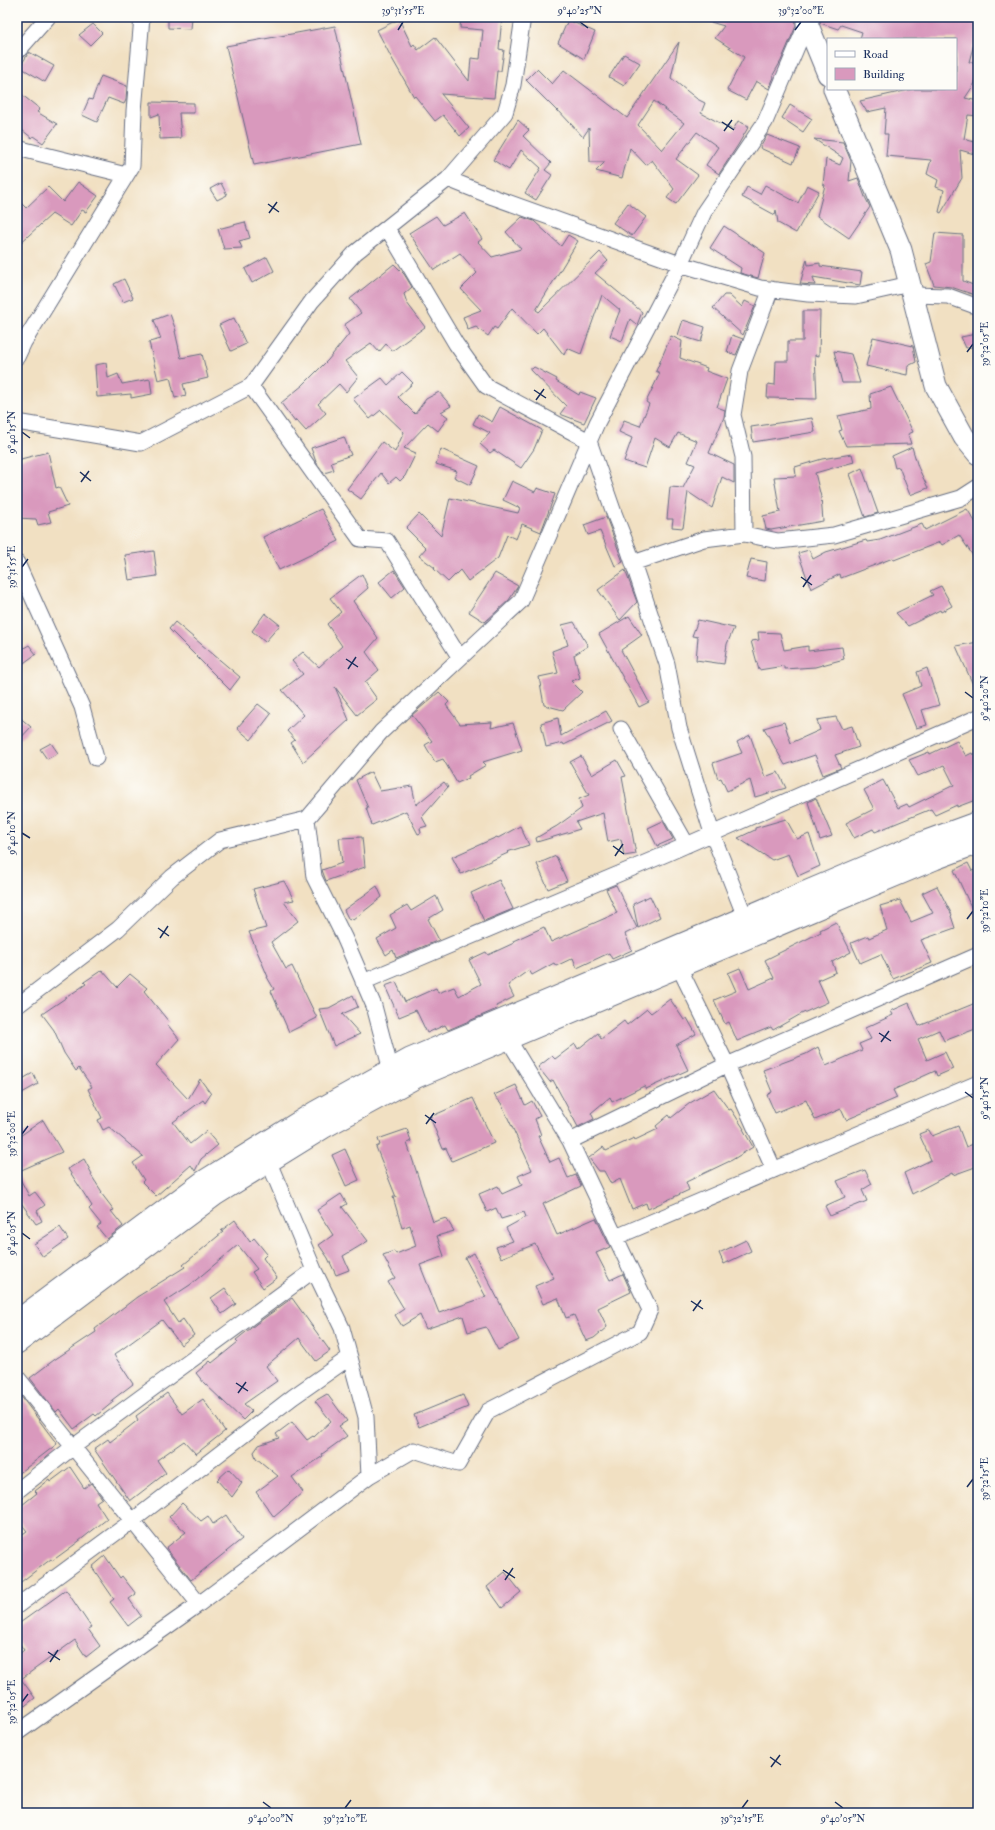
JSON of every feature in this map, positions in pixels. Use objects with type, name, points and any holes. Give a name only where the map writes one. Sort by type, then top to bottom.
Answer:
[{"type":"main road","points":[[808,20],[827,71]]},
{"type":"main road","points":[[834,90],[901,250],[936,386],[964,437],[978,454]]},
{"type":"main road","points":[[748,927],[926,841],[978,822]]},
{"type":"main road","points":[[17,1321],[204,1181],[323,1128],[393,1079],[417,1077],[505,1030],[748,927],[978,843]]},
{"type":"main road","points":[[17,1343],[215,1195],[265,1153]]},
{"type":"street","points":[[17,52],[48,17]]},
{"type":"street","points":[[17,357],[24,342],[132,166],[134,111],[142,17]]},
{"type":"street","points":[[17,422],[141,443],[251,386],[312,301],[355,253],[448,179],[505,113],[513,84],[523,17]]},
{"type":"street","points":[[17,1006],[118,929],[172,877],[220,840],[306,819],[381,732],[520,601],[589,440],[680,264],[704,212],[765,122],[808,20]]},
{"type":"street","points":[[17,148],[126,175]]},
{"type":"street","points":[[448,179],[493,197],[680,264],[760,288],[808,294],[856,296],[911,290],[948,296],[978,307]]},
{"type":"street","points":[[387,228],[456,344],[486,386],[589,440],[667,664],[679,728],[712,833],[748,927]]},
{"type":"street","points":[[744,534],[743,457],[733,415],[740,371],[771,289]]},
{"type":"street","points":[[251,386],[360,539],[387,541],[460,658]]},
{"type":"street","points":[[633,563],[704,539],[744,534],[778,541],[834,535],[961,498],[978,487]]},
{"type":"street","points":[[17,563],[82,707],[96,758]]},
{"type":"street","points":[[363,982],[687,844],[978,717]]},
{"type":"street","points":[[621,729],[687,844]]},
{"type":"street","points":[[306,819],[314,878],[344,937],[374,1006],[393,1079]]},
{"type":"street","points":[[570,1141],[728,1065],[978,955]]},
{"type":"street","points":[[674,958],[728,1065],[774,1170]]},
{"type":"street","points":[[17,1733],[198,1604],[369,1476],[414,1450],[458,1464],[488,1411],[640,1332],[650,1310],[570,1141],[505,1030]]},
{"type":"street","points":[[616,1237],[978,1083]]},
{"type":"street","points":[[265,1153],[314,1270],[342,1328],[366,1417],[369,1476]]},
{"type":"street","points":[[17,1491],[73,1447],[314,1270]]},
{"type":"street","points":[[17,1606],[132,1521],[292,1397],[350,1356]]},
{"type":"street","points":[[17,1377],[198,1604]]},
{"type":"building","points":[[168,17],[192,17],[191,29],[168,28]]},
{"type":"building","points":[[461,17],[502,17],[499,49],[504,50],[501,71],[497,71],[494,98],[441,94],[469,128],[460,136],[443,115],[435,121],[415,96],[414,97],[377,30],[399,19],[412,46],[414,44],[418,50],[435,37],[469,81],[471,58],[480,59],[483,30],[460,28]]},
{"type":"building","points":[[705,17],[796,17],[796,26],[781,61],[773,75],[774,77],[769,89],[756,81],[746,100],[727,90],[744,57],[715,38],[724,26],[704,20]]},
{"type":"building","points":[[821,17],[978,17],[976,36],[969,62],[978,62],[978,73],[976,73],[975,83],[965,98],[978,101],[978,116],[968,115],[964,139],[978,143],[978,155],[960,150],[962,178],[941,213],[939,212],[944,190],[936,187],[938,180],[927,174],[931,160],[886,156],[888,134],[884,134],[886,108],[867,112],[860,101],[909,90],[957,90],[957,38],[860,38],[862,32],[841,25],[838,29],[820,23]]},
{"type":"building","points":[[568,20],[595,32],[584,59],[558,43]]},
{"type":"building","points":[[93,24],[102,33],[90,45],[79,35]]},
{"type":"building","points":[[335,26],[361,144],[254,165],[226,46]]},
{"type":"building","points":[[679,42],[671,78],[697,99],[705,103],[701,113],[733,130],[738,121],[749,126],[719,174],[706,165],[718,147],[697,132],[676,159],[698,175],[676,204],[667,198],[674,189],[652,160],[646,165],[630,148],[622,178],[596,171],[605,162],[590,162],[589,128],[583,137],[558,110],[558,112],[526,80],[537,69],[552,84],[564,70],[627,118]],"holes":[[[654,101],[684,123],[662,150],[638,125]]]},
{"type":"building","points":[[29,52],[54,66],[45,82],[20,67]]},
{"type":"building","points":[[624,54],[640,63],[624,86],[609,77]]},
{"type":"building","points":[[101,76],[127,86],[126,100],[124,104],[108,98],[97,122],[82,115],[89,99],[92,100]]},
{"type":"building","points":[[17,91],[40,109],[37,112],[57,124],[43,143],[33,136],[32,138],[17,126]]},
{"type":"building","points":[[151,102],[194,103],[194,113],[179,113],[181,138],[160,139],[159,114],[151,117]]},
{"type":"building","points":[[790,105],[812,119],[803,132],[782,118]]},
{"type":"building","points":[[518,120],[529,130],[523,136],[551,163],[545,170],[552,175],[536,200],[525,193],[541,168],[521,150],[509,170],[493,160]]},
{"type":"building","points":[[767,135],[800,148],[793,163],[760,148]]},
{"type":"building","points":[[814,139],[843,142],[851,161],[849,181],[858,178],[870,207],[849,238],[817,216],[825,185],[823,184],[826,159],[840,165],[843,158]]},
{"type":"building","points":[[78,182],[98,196],[86,212],[82,210],[71,226],[52,214],[17,246],[17,199],[26,208],[48,187],[63,202]]},
{"type":"building","points":[[221,183],[227,195],[217,200],[210,189]]},
{"type":"building","points":[[765,185],[798,203],[807,185],[819,191],[796,233],[778,223],[776,210],[775,215],[742,197],[747,187],[760,194]]},
{"type":"building","points":[[628,203],[646,217],[632,236],[613,223]]},
{"type":"building","points":[[465,213],[482,239],[478,242],[492,257],[521,249],[506,232],[522,217],[534,221],[561,246],[568,235],[578,241],[536,310],[539,312],[600,252],[608,261],[595,273],[642,312],[637,325],[630,319],[622,341],[610,336],[620,310],[602,295],[581,354],[567,348],[564,355],[543,328],[537,334],[512,308],[497,329],[494,327],[488,336],[476,327],[468,330],[463,317],[481,310],[461,289],[477,273],[460,253],[434,270],[409,233],[436,216],[443,225]]},
{"type":"building","points":[[245,222],[250,238],[239,241],[242,248],[224,249],[218,229]]},
{"type":"building","points":[[724,226],[765,253],[758,278],[740,273],[741,268],[710,248]]},
{"type":"building","points":[[935,233],[963,235],[963,281],[978,287],[978,296],[951,287],[934,285],[926,264],[931,262]]},
{"type":"building","points":[[267,257],[274,271],[252,283],[245,269]]},
{"type":"building","points":[[807,259],[808,265],[820,263],[820,266],[862,272],[860,285],[813,277],[815,285],[800,284]]},
{"type":"building","points":[[394,264],[404,274],[412,287],[404,294],[407,303],[425,327],[392,351],[386,344],[379,352],[371,343],[345,361],[358,377],[346,392],[339,384],[318,404],[326,413],[306,431],[296,420],[295,422],[281,403],[303,385],[328,360],[349,334],[344,325],[361,313],[350,299]]},
{"type":"building","points":[[124,279],[133,298],[123,302],[114,284]]},
{"type":"building","points":[[724,295],[729,295],[742,307],[745,301],[755,306],[743,335],[713,308]]},
{"type":"building","points":[[803,311],[820,311],[819,356],[815,355],[817,399],[767,398],[768,384],[775,385],[776,361],[788,361],[788,341],[803,341]]},
{"type":"building","points":[[170,314],[176,331],[181,358],[202,354],[208,378],[183,384],[186,395],[175,398],[170,377],[158,380],[149,342],[161,339],[154,320]]},
{"type":"building","points":[[234,318],[246,344],[231,351],[219,325]]},
{"type":"building","points":[[683,320],[705,327],[701,342],[678,335]]},
{"type":"building","points":[[976,334],[978,346],[966,348],[961,337]]},
{"type":"building","points":[[732,335],[743,339],[736,355],[727,352]]},
{"type":"building","points":[[671,336],[682,341],[680,358],[707,368],[706,371],[727,379],[717,407],[725,410],[724,417],[709,453],[734,465],[734,483],[722,477],[712,508],[688,492],[683,528],[672,527],[673,519],[667,519],[670,487],[683,488],[695,465],[688,462],[697,441],[678,433],[670,447],[655,438],[645,468],[624,461],[632,438],[619,432],[624,420],[640,426],[649,404],[646,402],[660,373],[656,371]]},
{"type":"building","points":[[873,337],[913,346],[916,362],[908,366],[907,375],[866,366]]},
{"type":"building","points":[[834,351],[851,354],[860,383],[842,383]]},
{"type":"building","points":[[106,363],[108,378],[118,374],[122,384],[150,379],[152,394],[131,398],[131,394],[97,397],[95,365]]},
{"type":"building","points":[[534,367],[557,379],[556,381],[579,395],[580,392],[596,398],[584,423],[560,414],[566,406],[530,369]]},
{"type":"building","points":[[402,372],[413,383],[398,397],[415,414],[426,399],[439,392],[451,406],[441,412],[448,417],[438,431],[428,423],[404,448],[416,453],[405,476],[400,481],[396,477],[389,483],[381,473],[361,499],[347,489],[382,442],[395,452],[404,432],[381,410],[370,419],[353,399],[382,378],[388,385]]},
{"type":"building","points":[[891,387],[913,432],[908,434],[911,444],[846,446],[839,431],[842,430],[838,416],[871,409],[870,394]]},
{"type":"building","points":[[500,407],[542,430],[534,449],[521,468],[494,450],[490,453],[480,444],[490,433],[473,424],[478,414],[492,422]]},
{"type":"building","points":[[812,418],[815,432],[753,442],[751,427]]},
{"type":"building","points":[[344,437],[351,455],[331,462],[334,470],[324,473],[316,462],[311,448]]},
{"type":"building","points":[[912,447],[918,467],[928,488],[910,495],[899,467],[895,468],[892,456]]},
{"type":"building","points":[[441,449],[479,466],[470,485],[454,477],[457,471],[436,464]]},
{"type":"building","points":[[48,452],[56,488],[59,487],[68,506],[48,512],[51,522],[38,525],[36,519],[17,518],[17,460]]},
{"type":"building","points":[[852,454],[854,462],[815,473],[821,497],[823,521],[771,530],[766,529],[763,516],[780,512],[774,477],[796,476],[795,467],[822,459]]},
{"type":"building","points":[[862,468],[878,513],[865,517],[850,474]]},
{"type":"building","points":[[512,481],[535,492],[537,488],[555,494],[541,532],[522,524],[516,539],[507,535],[498,558],[468,581],[460,570],[448,582],[434,569],[435,568],[419,556],[426,548],[406,528],[419,514],[441,536],[450,498],[518,513],[520,508],[503,500]]},
{"type":"building","points":[[321,509],[339,541],[279,570],[263,537]]},
{"type":"building","points":[[967,509],[978,526],[978,563],[959,535],[942,545],[940,542],[841,578],[840,574],[811,589],[798,553],[809,550],[813,559],[826,552],[866,540],[867,542],[880,540],[922,524],[925,530]]},
{"type":"building","points":[[606,517],[623,562],[615,566],[600,531],[588,535],[584,525]]},
{"type":"building","points":[[154,551],[157,576],[129,580],[125,555]]},
{"type":"building","points":[[751,559],[767,562],[765,581],[746,578]]},
{"type":"building","points":[[394,570],[405,587],[392,598],[379,582]]},
{"type":"building","points":[[625,570],[637,602],[620,620],[598,590]]},
{"type":"building","points":[[495,573],[518,586],[509,600],[485,622],[469,612]]},
{"type":"building","points":[[362,574],[368,588],[353,601],[378,638],[366,652],[379,670],[365,682],[377,699],[357,715],[335,687],[349,720],[303,762],[291,743],[295,740],[287,731],[304,715],[282,690],[303,674],[292,661],[303,652],[319,667],[342,646],[327,624],[341,612],[330,598]]},
{"type":"building","points":[[941,586],[952,606],[941,612],[940,610],[908,626],[896,613],[933,595],[930,591]]},
{"type":"building","points":[[265,613],[280,625],[265,642],[252,631]]},
{"type":"building","points":[[629,616],[642,635],[621,650],[649,702],[639,707],[599,634]]},
{"type":"building","points":[[698,620],[734,628],[727,644],[724,664],[696,660],[698,637],[692,636]]},
{"type":"building","points":[[175,622],[240,677],[230,690],[169,629]]},
{"type":"building","points":[[574,622],[588,646],[574,655],[580,678],[571,681],[582,692],[563,710],[544,705],[539,677],[558,673],[552,651],[568,645],[562,625]]},
{"type":"building","points":[[758,632],[780,633],[784,650],[808,646],[808,651],[842,647],[844,659],[815,667],[784,669],[784,666],[759,670],[751,641],[759,640]]},
{"type":"building","points":[[978,642],[978,696],[956,646]]},
{"type":"building","points":[[29,645],[36,654],[17,668],[17,652]]},
{"type":"building","points":[[927,668],[939,705],[922,710],[927,725],[916,728],[902,694],[921,686],[917,672]]},
{"type":"building","points":[[439,692],[449,702],[446,705],[460,724],[492,722],[491,728],[513,723],[522,750],[483,762],[486,765],[468,776],[469,778],[457,783],[443,759],[435,762],[425,745],[432,741],[412,715]]},
{"type":"building","points":[[258,704],[271,714],[251,740],[237,728]]},
{"type":"building","points":[[606,711],[612,721],[564,745],[563,743],[546,747],[541,723],[558,718],[561,736]]},
{"type":"building","points":[[17,715],[31,727],[17,742]]},
{"type":"building","points":[[836,717],[842,729],[852,726],[859,747],[835,755],[841,768],[823,775],[815,755],[785,765],[764,728],[784,722],[791,743],[820,730],[817,720]]},
{"type":"building","points":[[750,735],[765,777],[778,772],[786,788],[755,797],[750,780],[727,791],[721,778],[718,779],[713,763],[742,753],[737,742]]},
{"type":"building","points":[[957,741],[966,756],[972,753],[973,755],[978,752],[978,799],[957,807],[957,805],[935,815],[931,809],[875,832],[873,829],[854,838],[846,823],[874,809],[864,790],[883,780],[898,808],[907,804],[909,807],[954,785],[944,765],[918,776],[909,760],[929,752],[930,754]]},
{"type":"building","points":[[51,743],[58,753],[47,759],[40,749]]},
{"type":"building","points":[[581,756],[592,775],[617,760],[626,776],[622,777],[636,854],[624,856],[621,839],[608,842],[603,813],[576,822],[580,829],[537,842],[536,838],[557,826],[582,808],[579,799],[589,795],[570,762]]},
{"type":"building","points":[[371,772],[380,791],[412,786],[416,805],[444,782],[448,787],[422,817],[427,826],[420,828],[421,833],[418,834],[406,811],[372,825],[366,808],[368,808],[356,780]]},
{"type":"building","points":[[816,798],[832,836],[820,840],[808,802]]},
{"type":"building","points":[[786,819],[797,839],[809,834],[820,866],[798,876],[788,854],[772,860],[738,838],[755,830],[755,828]]},
{"type":"building","points":[[663,821],[673,839],[657,846],[648,828]]},
{"type":"building","points":[[520,826],[529,845],[507,852],[508,853],[461,874],[452,857],[497,837],[498,838]]},
{"type":"building","points":[[362,837],[365,867],[326,881],[322,870],[342,863],[339,838]]},
{"type":"building","points":[[556,856],[567,881],[548,889],[537,864]]},
{"type":"building","points":[[968,863],[972,871],[978,869],[978,922],[954,870]]},
{"type":"building","points":[[499,880],[513,909],[484,921],[471,893]]},
{"type":"building","points":[[284,881],[294,900],[284,902],[298,921],[271,942],[286,969],[292,966],[317,1018],[289,1032],[271,991],[274,989],[267,977],[249,932],[266,928],[253,889]]},
{"type":"building","points":[[616,885],[637,928],[625,934],[632,950],[612,959],[609,953],[577,968],[573,958],[556,966],[554,963],[532,975],[529,970],[508,985],[514,997],[496,1006],[497,1009],[448,1030],[445,1025],[427,1033],[416,1010],[399,1017],[385,986],[396,982],[405,1002],[436,988],[438,993],[454,987],[459,996],[481,984],[469,960],[486,952],[488,955],[514,943],[513,941],[544,927],[551,942],[617,913],[606,889]]},
{"type":"building","points":[[377,886],[382,897],[353,920],[352,918],[349,920],[344,910]]},
{"type":"building","points":[[937,886],[952,915],[955,928],[921,940],[932,963],[893,979],[881,954],[860,963],[851,943],[868,936],[869,938],[887,930],[880,906],[900,900],[911,922],[933,913],[922,893]]},
{"type":"building","points":[[436,896],[443,910],[428,919],[439,940],[396,958],[393,950],[386,955],[377,939],[396,928],[390,915],[407,905],[411,911]]},
{"type":"building","points":[[650,896],[660,917],[638,928],[633,904]]},
{"type":"building","points":[[836,922],[851,952],[832,962],[836,972],[818,980],[828,1002],[801,1014],[773,1030],[771,1027],[737,1041],[729,1022],[725,1024],[714,1000],[736,991],[728,973],[740,968],[749,989],[774,978],[765,960],[821,932],[820,930]]},
{"type":"building","points":[[102,970],[117,987],[130,974],[147,988],[144,991],[169,1022],[167,1024],[179,1039],[156,1065],[188,1099],[200,1079],[211,1094],[205,1103],[203,1100],[173,1122],[190,1144],[206,1131],[218,1145],[201,1159],[195,1171],[191,1165],[156,1196],[142,1182],[144,1180],[133,1163],[143,1156],[109,1127],[103,1130],[98,1120],[102,1118],[88,1089],[92,1087],[79,1068],[76,1071],[64,1053],[54,1030],[42,1014],[86,984],[84,982]]},
{"type":"building","points":[[353,995],[358,1007],[342,1014],[360,1034],[334,1046],[319,1009],[329,1008]]},
{"type":"building","points":[[670,999],[684,1020],[687,1018],[696,1034],[676,1045],[688,1070],[646,1089],[644,1086],[612,1102],[610,1097],[591,1113],[594,1119],[578,1127],[553,1080],[550,1082],[538,1067],[552,1056],[555,1059],[575,1044],[578,1049],[598,1033],[601,1039],[624,1021],[627,1025],[647,1009],[651,1013]]},
{"type":"building","points":[[978,1002],[978,1028],[944,1041],[939,1030],[918,1039],[927,1060],[945,1052],[953,1069],[937,1076],[935,1071],[893,1090],[897,1098],[846,1120],[841,1109],[815,1120],[806,1100],[775,1113],[767,1095],[772,1092],[763,1070],[806,1054],[818,1047],[826,1066],[862,1050],[859,1044],[871,1039],[865,1028],[893,1015],[891,1011],[909,1003],[919,1026]]},
{"type":"building","points":[[33,1073],[38,1084],[22,1093],[17,1086],[17,1082]]},
{"type":"building","points":[[516,1085],[525,1105],[532,1101],[540,1116],[535,1119],[541,1135],[538,1136],[550,1162],[559,1158],[568,1178],[576,1175],[581,1186],[543,1204],[557,1235],[596,1218],[610,1247],[596,1253],[610,1280],[623,1274],[631,1292],[598,1308],[607,1327],[594,1338],[586,1341],[574,1315],[566,1318],[558,1298],[543,1304],[535,1286],[554,1278],[535,1244],[501,1258],[496,1247],[513,1241],[506,1228],[526,1217],[524,1212],[501,1219],[496,1208],[487,1212],[479,1194],[498,1186],[502,1194],[522,1185],[518,1176],[532,1170],[501,1103],[494,1095]]},
{"type":"building","points":[[714,1089],[729,1110],[731,1109],[744,1129],[753,1147],[732,1160],[686,1182],[689,1190],[648,1209],[646,1203],[632,1209],[620,1179],[611,1184],[604,1171],[599,1171],[589,1158],[603,1147],[606,1151],[658,1129],[656,1126],[669,1115],[671,1118],[690,1103]]},
{"type":"building","points":[[473,1098],[494,1143],[452,1161],[446,1148],[443,1149],[430,1117]]},
{"type":"building","points":[[43,1120],[62,1152],[17,1172],[17,1138]]},
{"type":"building","points":[[958,1126],[966,1147],[978,1142],[978,1166],[953,1175],[952,1173],[912,1194],[904,1173],[931,1160],[919,1134],[929,1130],[932,1136]]},
{"type":"building","points":[[407,1129],[411,1141],[407,1143],[433,1222],[446,1218],[454,1231],[437,1236],[444,1256],[420,1265],[439,1313],[486,1297],[465,1258],[474,1253],[519,1340],[498,1350],[486,1327],[468,1332],[463,1316],[426,1329],[420,1315],[402,1326],[395,1315],[404,1309],[388,1282],[395,1278],[383,1255],[394,1251],[396,1254],[416,1246],[410,1225],[402,1228],[393,1197],[396,1197],[376,1147],[380,1145],[378,1139]]},
{"type":"building","points":[[345,1149],[359,1180],[346,1186],[332,1155]]},
{"type":"building","points":[[84,1159],[92,1174],[91,1175],[102,1192],[101,1193],[114,1210],[111,1211],[123,1226],[107,1239],[97,1227],[101,1224],[89,1209],[92,1206],[68,1169]]},
{"type":"building","points":[[865,1170],[872,1184],[862,1190],[867,1201],[830,1216],[825,1206],[845,1197],[837,1181]]},
{"type":"building","points":[[17,1173],[29,1196],[35,1192],[45,1205],[37,1211],[42,1221],[36,1224],[17,1197]]},
{"type":"building","points":[[341,1194],[347,1204],[342,1207],[368,1241],[343,1256],[349,1270],[336,1275],[328,1258],[319,1245],[333,1235],[317,1210]]},
{"type":"building","points":[[235,1220],[250,1242],[254,1238],[267,1254],[263,1258],[277,1278],[263,1288],[252,1272],[257,1269],[238,1245],[190,1285],[164,1302],[178,1323],[183,1319],[194,1335],[181,1345],[162,1320],[114,1355],[133,1384],[112,1400],[113,1402],[96,1416],[94,1414],[74,1429],[59,1409],[56,1412],[30,1378],[96,1332],[95,1329],[137,1297],[185,1267],[183,1265],[223,1232],[221,1231]]},
{"type":"building","points":[[60,1227],[68,1239],[43,1257],[34,1244]]},
{"type":"building","points":[[746,1240],[751,1251],[724,1264],[719,1253]]},
{"type":"building","points":[[225,1288],[236,1304],[222,1314],[211,1298]]},
{"type":"building","points":[[292,1298],[330,1351],[316,1361],[299,1338],[266,1366],[277,1381],[244,1404],[252,1411],[243,1420],[204,1383],[196,1373],[210,1361],[212,1363],[238,1342],[236,1340]]},
{"type":"building","points":[[17,1391],[57,1444],[17,1475]]},
{"type":"building","points":[[167,1393],[182,1414],[203,1399],[225,1431],[196,1454],[184,1441],[157,1460],[166,1473],[130,1501],[94,1449],[108,1439],[110,1442],[138,1420],[136,1416]]},
{"type":"building","points":[[327,1394],[347,1421],[339,1426],[347,1436],[322,1454],[323,1456],[292,1477],[303,1492],[274,1517],[256,1492],[278,1476],[256,1458],[254,1452],[259,1445],[279,1438],[276,1434],[292,1422],[307,1440],[313,1436],[314,1437],[331,1421],[315,1401]]},
{"type":"building","points":[[463,1395],[468,1407],[419,1427],[414,1415]]},
{"type":"building","points":[[70,1467],[84,1488],[91,1483],[102,1498],[96,1502],[107,1519],[74,1545],[52,1561],[51,1559],[17,1585],[17,1538],[27,1531],[17,1519],[17,1509],[37,1493],[35,1491]]},
{"type":"building","points":[[229,1469],[242,1483],[232,1497],[217,1480]]},
{"type":"building","points":[[182,1503],[201,1521],[208,1516],[213,1524],[226,1515],[242,1539],[191,1580],[166,1548],[186,1532],[169,1517]]},
{"type":"building","points":[[105,1556],[120,1578],[122,1576],[136,1594],[129,1599],[141,1616],[128,1626],[110,1602],[114,1599],[92,1567]]},
{"type":"building","points":[[505,1572],[521,1592],[502,1608],[487,1587]]},
{"type":"building","points":[[66,1590],[91,1627],[88,1629],[100,1646],[86,1657],[75,1640],[21,1679],[35,1698],[17,1712],[17,1656],[24,1650],[17,1640],[17,1625]]}]
